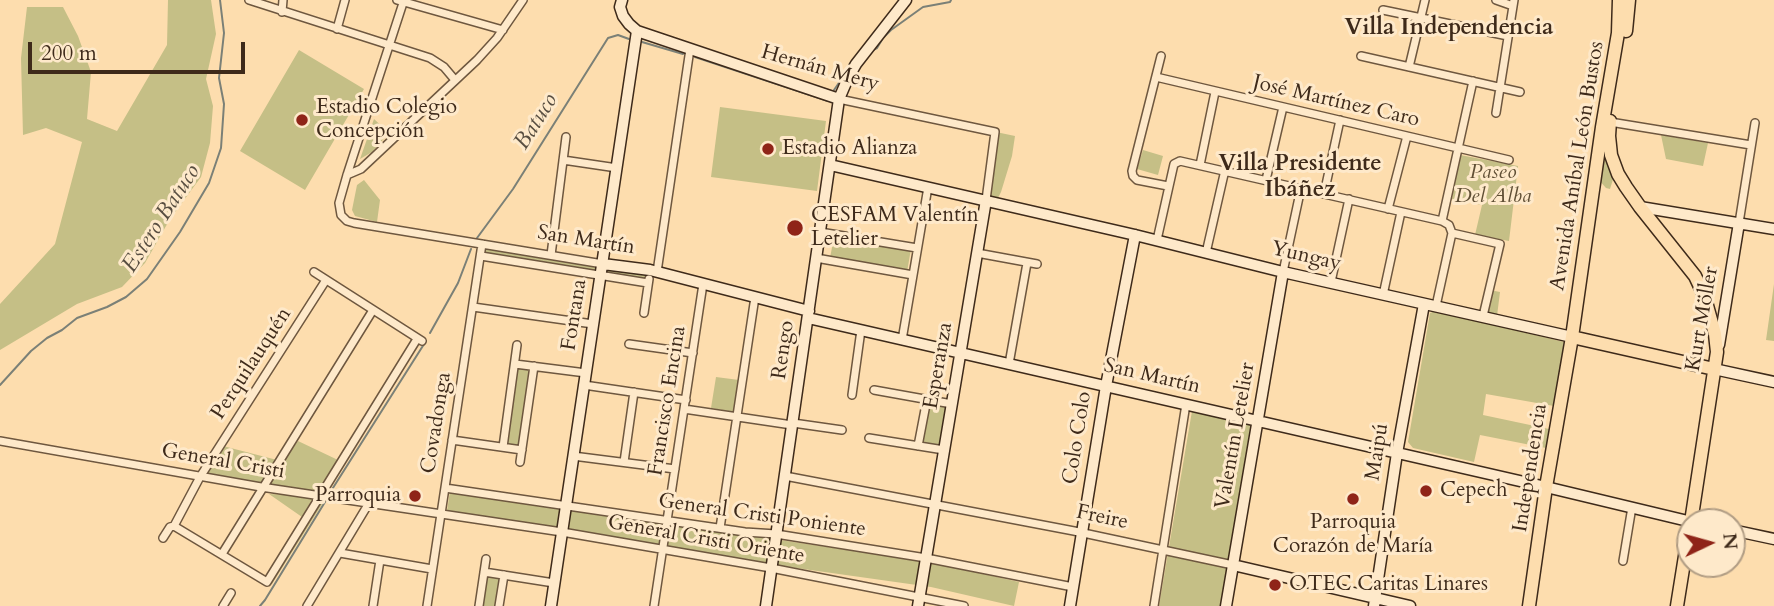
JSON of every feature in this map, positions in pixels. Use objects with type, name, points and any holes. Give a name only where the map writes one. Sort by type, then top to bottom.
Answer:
[{"type":"main road","points":[[622,0],[620,8],[623,16],[637,31]]},
{"type":"main road","name":"Rengo","points":[[766,606],[839,99],[856,64],[906,0]]},
{"type":"main road","name":"Avenida Aníbal León Bustos","points":[[1572,337],[1618,33],[1619,0]]},
{"type":"main road","name":"Avenida Aníbal León Bustos","points":[[1629,0],[1610,122],[1611,155],[1626,187],[1695,276],[1713,324],[1717,352]]},
{"type":"main road","name":"Hernán Mery","points":[[637,31],[839,99]]},
{"type":"main road","name":"Fontana","points":[[551,606],[637,31]]},
{"type":"main road","name":"Yungay","points":[[830,165],[1157,240],[1283,272],[1774,382]]},
{"type":"main road","name":"Esperanza","points":[[919,601],[986,200]]},
{"type":"main road","points":[[1640,207],[1774,229]]},
{"type":"main road","name":"Kurt Möller","points":[[1693,508],[1739,223]]},
{"type":"main road","name":"Colo Colo","points":[[1070,606],[1106,386],[1135,235]]},
{"type":"main road","name":"San Martín","points":[[602,269],[654,271],[902,340],[1676,519]]},
{"type":"main road","name":"Valentín Letelier","points":[[1226,606],[1283,272]]},
{"type":"main road","name":"Maipú","points":[[1375,602],[1397,453],[1424,304]]},
{"type":"main road","points":[[1575,312],[1582,330],[1592,341]]},
{"type":"main road","points":[[1686,362],[1697,361],[1705,355],[1711,343],[1713,324]]},
{"type":"main road","name":"Independencia","points":[[1529,606],[1572,337]]},
{"type":"main road","points":[[1746,533],[1774,539]]},
{"type":"main road","name":"Freire","points":[[1233,565],[1375,602],[1410,606]]},
{"type":"main road","name":"Kurt Möller","points":[[1677,606],[1682,578]]},
{"type":"street","points":[[249,0],[435,60],[455,80]]},
{"type":"street","points":[[282,12],[283,0]]},
{"type":"street","points":[[337,29],[345,0]]},
{"type":"street","points":[[347,175],[361,169],[455,80],[503,30],[523,0]]},
{"type":"street","points":[[1409,67],[1425,0]]},
{"type":"street","points":[[1496,0],[1513,3],[1496,113]]},
{"type":"street","points":[[347,175],[402,1],[503,30]]},
{"type":"street","points":[[1383,10],[1508,36]]},
{"type":"street","points":[[643,313],[648,283],[654,271],[690,49]]},
{"type":"street","points":[[1161,56],[1132,171],[1137,180],[1168,186]]},
{"type":"street","points":[[1361,56],[1520,92]]},
{"type":"street","name":"José Martínez Caro","points":[[1156,77],[1509,160]]},
{"type":"street","points":[[1442,221],[1473,81]]},
{"type":"street","points":[[1200,165],[1215,92]]},
{"type":"street","name":"Hernán Mery","points":[[839,99],[995,132]]},
{"type":"street","points":[[1266,180],[1283,107]]},
{"type":"street","points":[[1324,194],[1340,120]]},
{"type":"street","points":[[1610,122],[1751,145]]},
{"type":"street","name":"Kurt Möller","points":[[1739,223],[1755,123]]},
{"type":"street","name":"Esperanza","points":[[986,200],[995,132]]},
{"type":"street","points":[[1388,209],[1407,136]]},
{"type":"street","points":[[551,255],[566,137]]},
{"type":"street","points":[[563,160],[617,168]]},
{"type":"street","points":[[1157,240],[1174,164],[1180,161],[1349,199],[1442,221],[1449,225],[1452,233],[1436,306]]},
{"type":"street","points":[[1206,253],[1225,170]]},
{"type":"street","name":"San Martín","points":[[347,175],[339,207],[344,218],[354,223],[551,255],[648,283]]},
{"type":"street","points":[[902,340],[928,187]]},
{"type":"street","points":[[1283,272],[1301,188]]},
{"type":"street","points":[[1331,282],[1349,199]]},
{"type":"street","points":[[1384,295],[1401,212]]},
{"type":"street","points":[[820,232],[917,248]]},
{"type":"street","points":[[1452,233],[1500,244],[1483,316]]},
{"type":"street","name":"Covadonga","points":[[427,606],[482,244]]},
{"type":"street","points":[[978,253],[1037,264]]},
{"type":"street","name":"San Martín","points":[[481,256],[602,269]]},
{"type":"street","points":[[817,258],[913,275]]},
{"type":"street","points":[[1009,364],[1027,263]]},
{"type":"street","points":[[174,526],[267,582],[319,495],[420,340],[314,272]]},
{"type":"street","name":"Perquilauquén","points":[[163,538],[170,527],[174,526],[200,477],[326,280]]},
{"type":"street","name":"Francisco Encina","points":[[654,606],[703,284]]},
{"type":"street","points":[[720,528],[755,297]]},
{"type":"street","points":[[473,307],[593,324]]},
{"type":"street","points":[[222,554],[373,310]]},
{"type":"street","points":[[852,395],[861,330]]},
{"type":"street","points":[[629,344],[693,353]]},
{"type":"street","points":[[503,447],[517,345]]},
{"type":"street","points":[[515,364],[586,373]]},
{"type":"street","points":[[520,462],[534,366]]},
{"type":"street","points":[[584,385],[685,400]]},
{"type":"street","points":[[874,390],[952,404]]},
{"type":"street","points":[[624,462],[634,392]]},
{"type":"street","name":"Esperanza","points":[[918,446],[927,399]]},
{"type":"street","points":[[1154,606],[1186,404]]},
{"type":"street","points":[[684,409],[842,430]]},
{"type":"street","points":[[869,438],[944,450]]},
{"type":"street","points":[[452,440],[522,450]]},
{"type":"street","name":"General Cristi","points":[[0,441],[261,488],[441,514]]},
{"type":"street","points":[[573,456],[675,469]]},
{"type":"street","name":"Freire","points":[[785,476],[1233,565]]},
{"type":"street","name":"General Cristi Poniente","points":[[445,488],[776,534],[926,558],[1073,587]]},
{"type":"street","points":[[307,606],[369,503]]},
{"type":"street","points":[[1623,561],[1632,508]]},
{"type":"street","name":"General Cristi Oriente","points":[[441,514],[771,568],[919,601],[964,606]]},
{"type":"street","points":[[340,553],[432,569]]},
{"type":"street","points":[[479,606],[486,559]]},
{"type":"street","points":[[373,605],[380,560]]},
{"type":"street","points":[[484,572],[554,583]]},
{"type":"street","points":[[499,606],[504,575]]},
{"type":"street","points":[[223,606],[231,593]]},
{"type":"green space","points":[[168,0],[211,0],[216,34],[206,79],[213,106],[210,143],[201,177],[170,219],[145,263],[122,287],[77,304],[0,350],[0,304],[55,244],[82,142],[46,128],[23,135],[21,58],[27,7],[63,7],[78,36],[91,72],[87,119],[117,131],[167,45]]},
{"type":"green space","name":"Estadio Colegio Concepción","points":[[299,50],[364,89],[305,190],[240,151]]},
{"type":"green space","name":"Estadio Alianza","points":[[720,107],[826,121],[817,191],[711,177]]},
{"type":"green space","points":[[374,119],[389,133],[372,152],[360,159]]},
{"type":"green space","points":[[996,132],[1015,136],[1012,156],[997,200],[988,198]]},
{"type":"green space","points":[[1661,135],[1708,143],[1703,166],[1666,159]]},
{"type":"green space","points":[[1605,144],[1615,173],[1610,189],[1598,179]]},
{"type":"green space","points":[[1143,150],[1163,156],[1158,175],[1137,169]]},
{"type":"green space","name":"Paseo Del Alba","points":[[1460,155],[1518,166],[1509,241],[1475,235],[1482,205],[1452,199]]},
{"type":"green space","points":[[364,180],[380,200],[377,222],[355,216],[352,210],[357,185]]},
{"type":"green space","points":[[834,237],[911,249],[907,272],[830,258]]},
{"type":"green space","points":[[485,248],[648,272],[646,280],[484,255]]},
{"type":"green space","points":[[1774,284],[1774,341],[1766,340]]},
{"type":"green space","points":[[1490,290],[1500,292],[1497,316],[1486,313]]},
{"type":"green space","points":[[1435,311],[1564,342],[1554,406],[1486,394],[1483,415],[1549,429],[1546,448],[1480,435],[1474,462],[1413,448],[1408,442],[1430,313]]},
{"type":"green space","points":[[517,367],[532,369],[521,448],[505,445]]},
{"type":"green space","points":[[716,377],[739,380],[734,412],[711,408]]},
{"type":"green space","points":[[928,401],[951,405],[943,449],[920,445]]},
{"type":"green space","points":[[1192,411],[1251,424],[1220,606],[1159,606]]},
{"type":"green space","points":[[298,441],[338,460],[317,492],[266,485]]},
{"type":"green space","points":[[223,446],[277,460],[262,484],[206,476]]},
{"type":"green space","points":[[450,491],[771,538],[767,563],[447,511]]},
{"type":"green space","points":[[269,494],[314,496],[302,517]]},
{"type":"green space","points":[[320,497],[326,498],[272,584],[269,582]]},
{"type":"green space","points":[[780,540],[934,563],[1019,582],[1014,606],[931,587],[775,565]]},
{"type":"green space","points":[[487,575],[501,578],[497,606],[482,606]]},
{"type":"waterway","name":"Estero Batuco","points":[[0,385],[31,351],[47,338],[77,318],[126,297],[147,279],[180,232],[209,183],[221,148],[224,104],[219,78],[224,33],[220,0]]},
{"type":"waterway","name":"Batuco","points":[[873,50],[891,30],[923,7],[951,0]]},
{"type":"waterway","name":"Batuco","points":[[477,238],[513,189],[608,38],[618,35],[629,39]]},
{"type":"waterway","name":"Batuco","points":[[642,42],[683,54]]},
{"type":"waterway","name":"Batuco","points":[[695,57],[828,101]]},
{"type":"waterway","name":"Batuco","points":[[834,90],[843,77]]},
{"type":"waterway","name":"Batuco","points":[[430,333],[458,283],[471,249]]},
{"type":"waterway","name":"Batuco","points":[[331,491],[426,341]]},
{"type":"waterway","name":"Batuco","points":[[260,606],[325,502]]},
{"type":"place","name":"Estadio Colegio Concepción","points":[[302,120]]},
{"type":"place","name":"Estadio Alianza","points":[[768,149]]},
{"type":"place","name":"CESFAM Valentín Letelier","points":[[795,228]]},
{"type":"place","name":"Cepech","points":[[1426,491]]},
{"type":"place","name":"Parroquia","points":[[415,496]]},
{"type":"place","name":"Parroquia Corazón de María","points":[[1353,499]]},
{"type":"place","name":"OTEC Caritas Linares","points":[[1275,585]]},
{"type":"district","name":"Villa Independencia","points":[[1449,29]]},
{"type":"district","name":"Villa Presidente Ibáñez","points":[[1300,178]]}]
